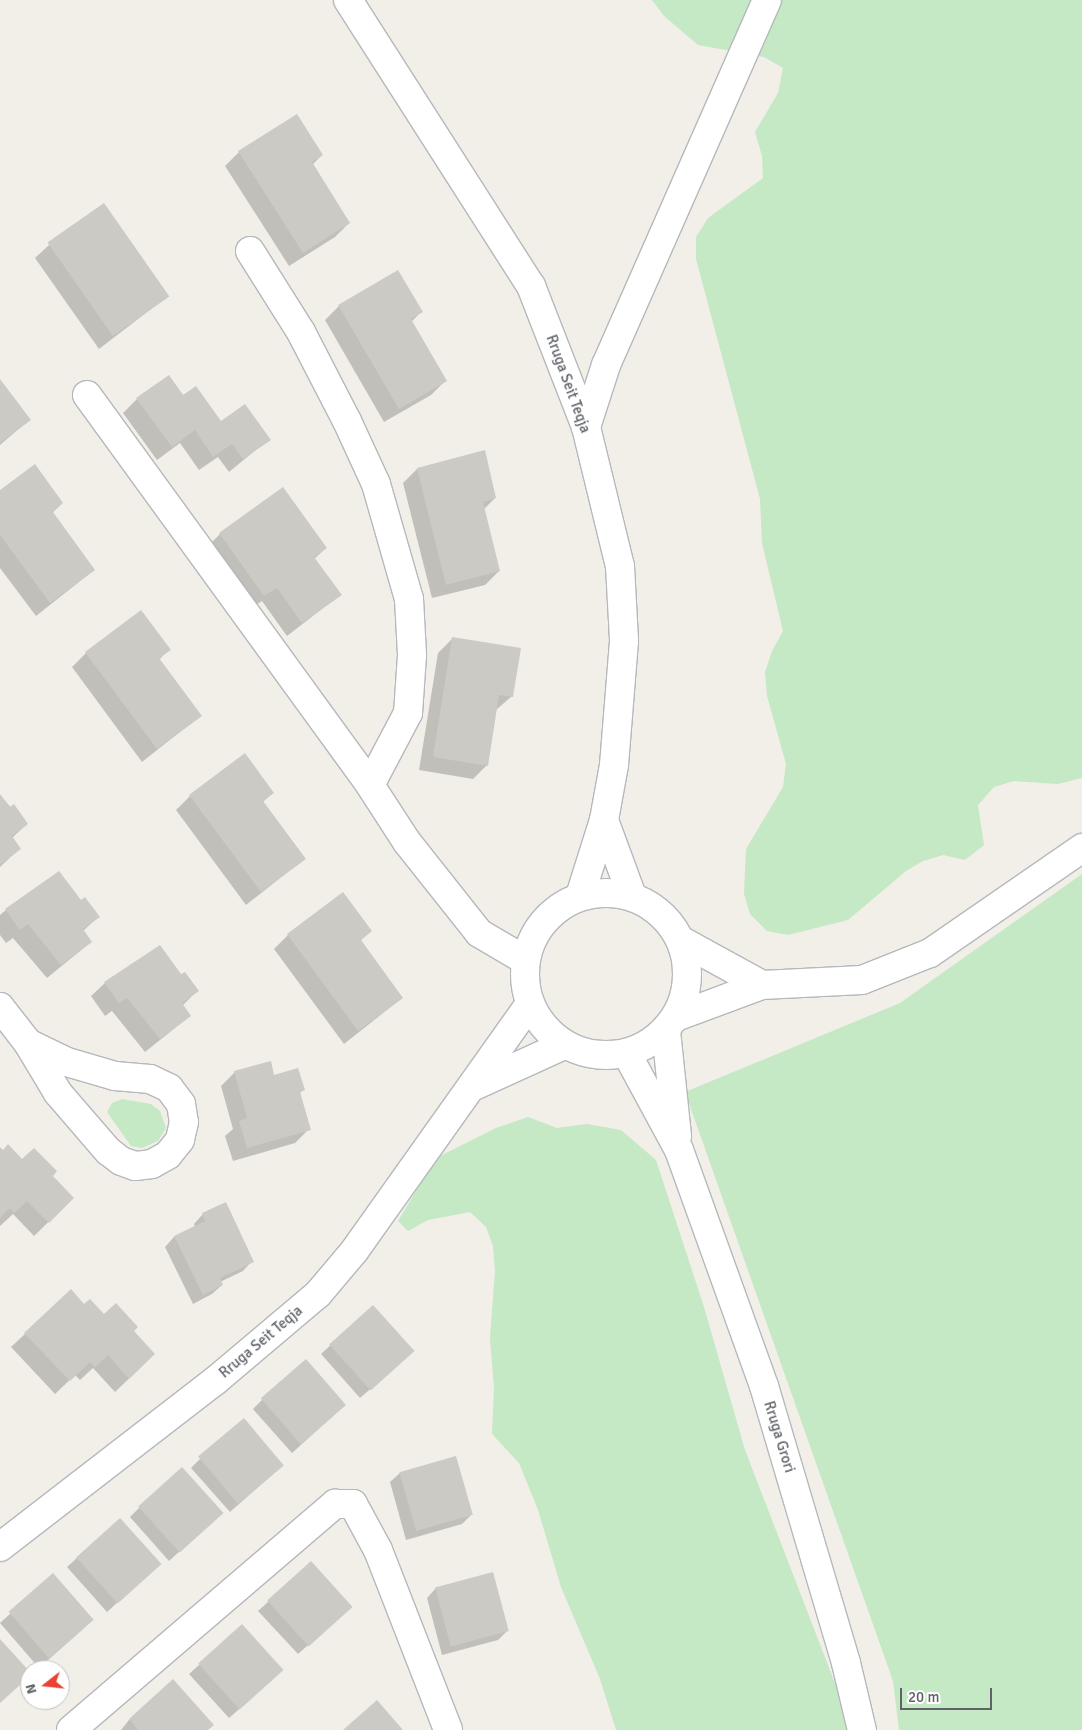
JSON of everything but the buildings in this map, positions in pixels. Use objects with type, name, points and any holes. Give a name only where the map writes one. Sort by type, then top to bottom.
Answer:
[{"type":"street","name":"Rruga Seit Teqja","points":[[348,0],[531,286],[586,427],[620,566],[624,641],[614,765],[604,820],[580,896]]},
{"type":"street","points":[[586,427],[606,365],[767,0]]},
{"type":"street","points":[[250,251],[301,332],[360,448],[376,484],[409,599],[412,655],[408,713],[370,785]]},
{"type":"street","points":[[87,395],[370,785],[406,842],[480,932],[525,960]]},
{"type":"street","points":[[604,820],[632,896]]},
{"type":"street","points":[[671,1024],[688,980],[682,941],[670,922],[653,906],[632,896],[606,891],[580,896],[560,905],[544,920],[525,960],[524,982],[530,1004],[544,1027],[564,1045],[591,1054],[627,1054],[648,1045],[671,1024],[762,985],[862,980],[930,953],[1082,848]]},
{"type":"street","points":[[682,941],[762,985]]},
{"type":"street","name":"Rruga Seit Teqja","points":[[0,1547],[215,1381],[318,1294],[355,1250],[530,1004]]},
{"type":"street","points":[[0,1007],[28,1043],[58,1093],[97,1140],[121,1161],[135,1166],[152,1164],[168,1155],[180,1140],[184,1122],[181,1104],[169,1088],[150,1079],[114,1076],[67,1062],[28,1043]]},
{"type":"street","name":"Rruga Grori","points":[[671,1024],[679,1150]]},
{"type":"street","name":"Rruga Seit Teqja","points":[[471,1088],[564,1045]]},
{"type":"street","name":"Rruga Grori","points":[[627,1054],[679,1150],[786,1455],[818,1576],[846,1663],[862,1730]]},
{"type":"street","points":[[71,1730],[335,1504],[353,1504],[378,1550],[448,1730]]},
{"type":"green space","points":[[652,0],[1082,0],[1082,778],[1058,784],[1014,781],[994,787],[978,805],[984,845],[965,860],[943,855],[923,861],[906,871],[848,920],[788,935],[767,931],[750,914],[744,894],[746,849],[783,787],[786,764],[767,696],[765,672],[772,651],[783,631],[762,543],[760,499],[696,259],[696,237],[708,218],[763,178],[762,156],[755,132],[778,93],[783,68],[764,57],[698,45],[664,16]]},
{"type":"green space","points":[[1082,874],[1082,1730],[899,1730],[893,1681],[685,1092],[900,1003]]},
{"type":"green space","points":[[122,1099],[151,1104],[160,1111],[166,1128],[158,1141],[142,1148],[131,1146],[107,1112],[112,1103]]},
{"type":"green space","points":[[528,1117],[557,1128],[587,1124],[621,1130],[656,1160],[704,1307],[745,1450],[838,1691],[847,1730],[616,1730],[600,1679],[561,1587],[538,1510],[519,1463],[492,1434],[494,1389],[490,1338],[495,1271],[493,1246],[486,1227],[470,1212],[428,1220],[408,1231],[398,1221],[436,1158],[496,1128]]}]
